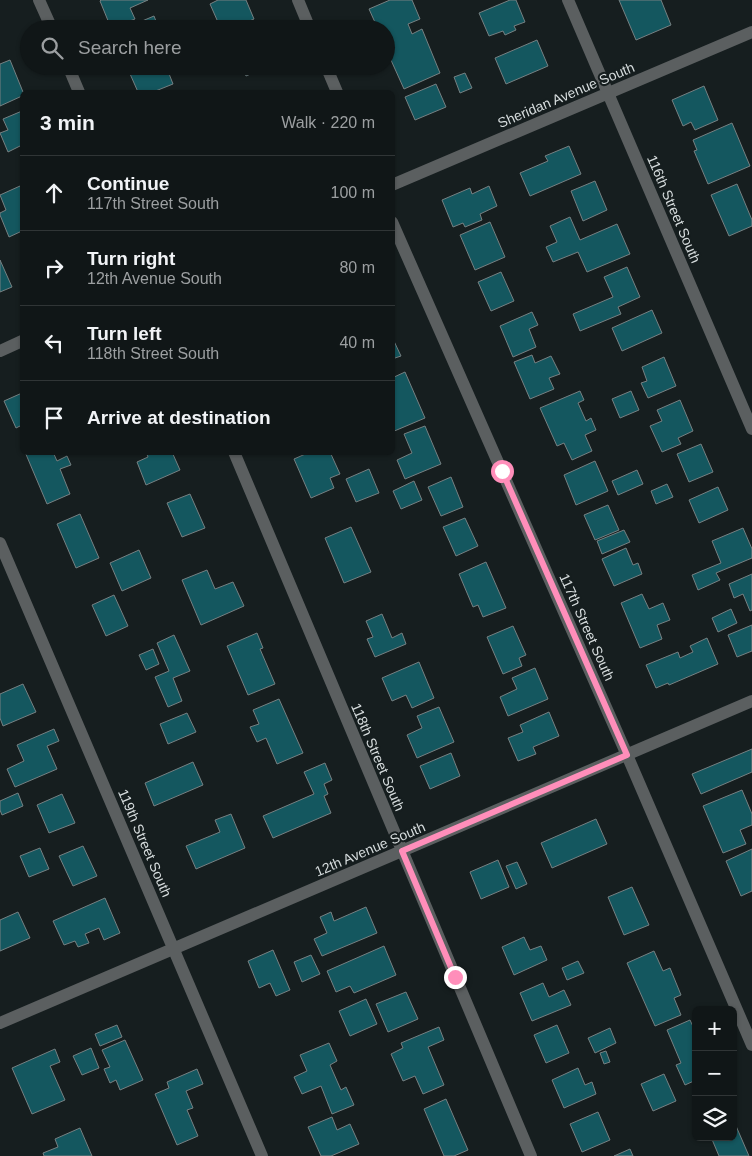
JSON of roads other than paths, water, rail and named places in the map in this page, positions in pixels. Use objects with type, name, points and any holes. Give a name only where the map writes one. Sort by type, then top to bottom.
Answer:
[{"type":"street","points":[[39,0],[48,20]]},
{"type":"street","points":[[298,0],[306,20]]},
{"type":"street","name":"116th Street South","points":[[568,0],[752,429]]},
{"type":"street","name":"Sheridan Avenue South","points":[[395,184],[752,32]]},
{"type":"street","points":[[72,75],[78,90]]},
{"type":"street","points":[[330,75],[336,90]]},
{"type":"street","name":"117th Street South","points":[[395,229],[627,755],[752,1045]]},
{"type":"street","points":[[0,351],[20,342]]},
{"type":"street","name":"118th Street South","points":[[235,455],[531,1156]]},
{"type":"street","name":"119th Street South","points":[[0,543],[262,1156]]},
{"type":"street","name":"12th Avenue South","points":[[0,1023],[752,702]]}]
